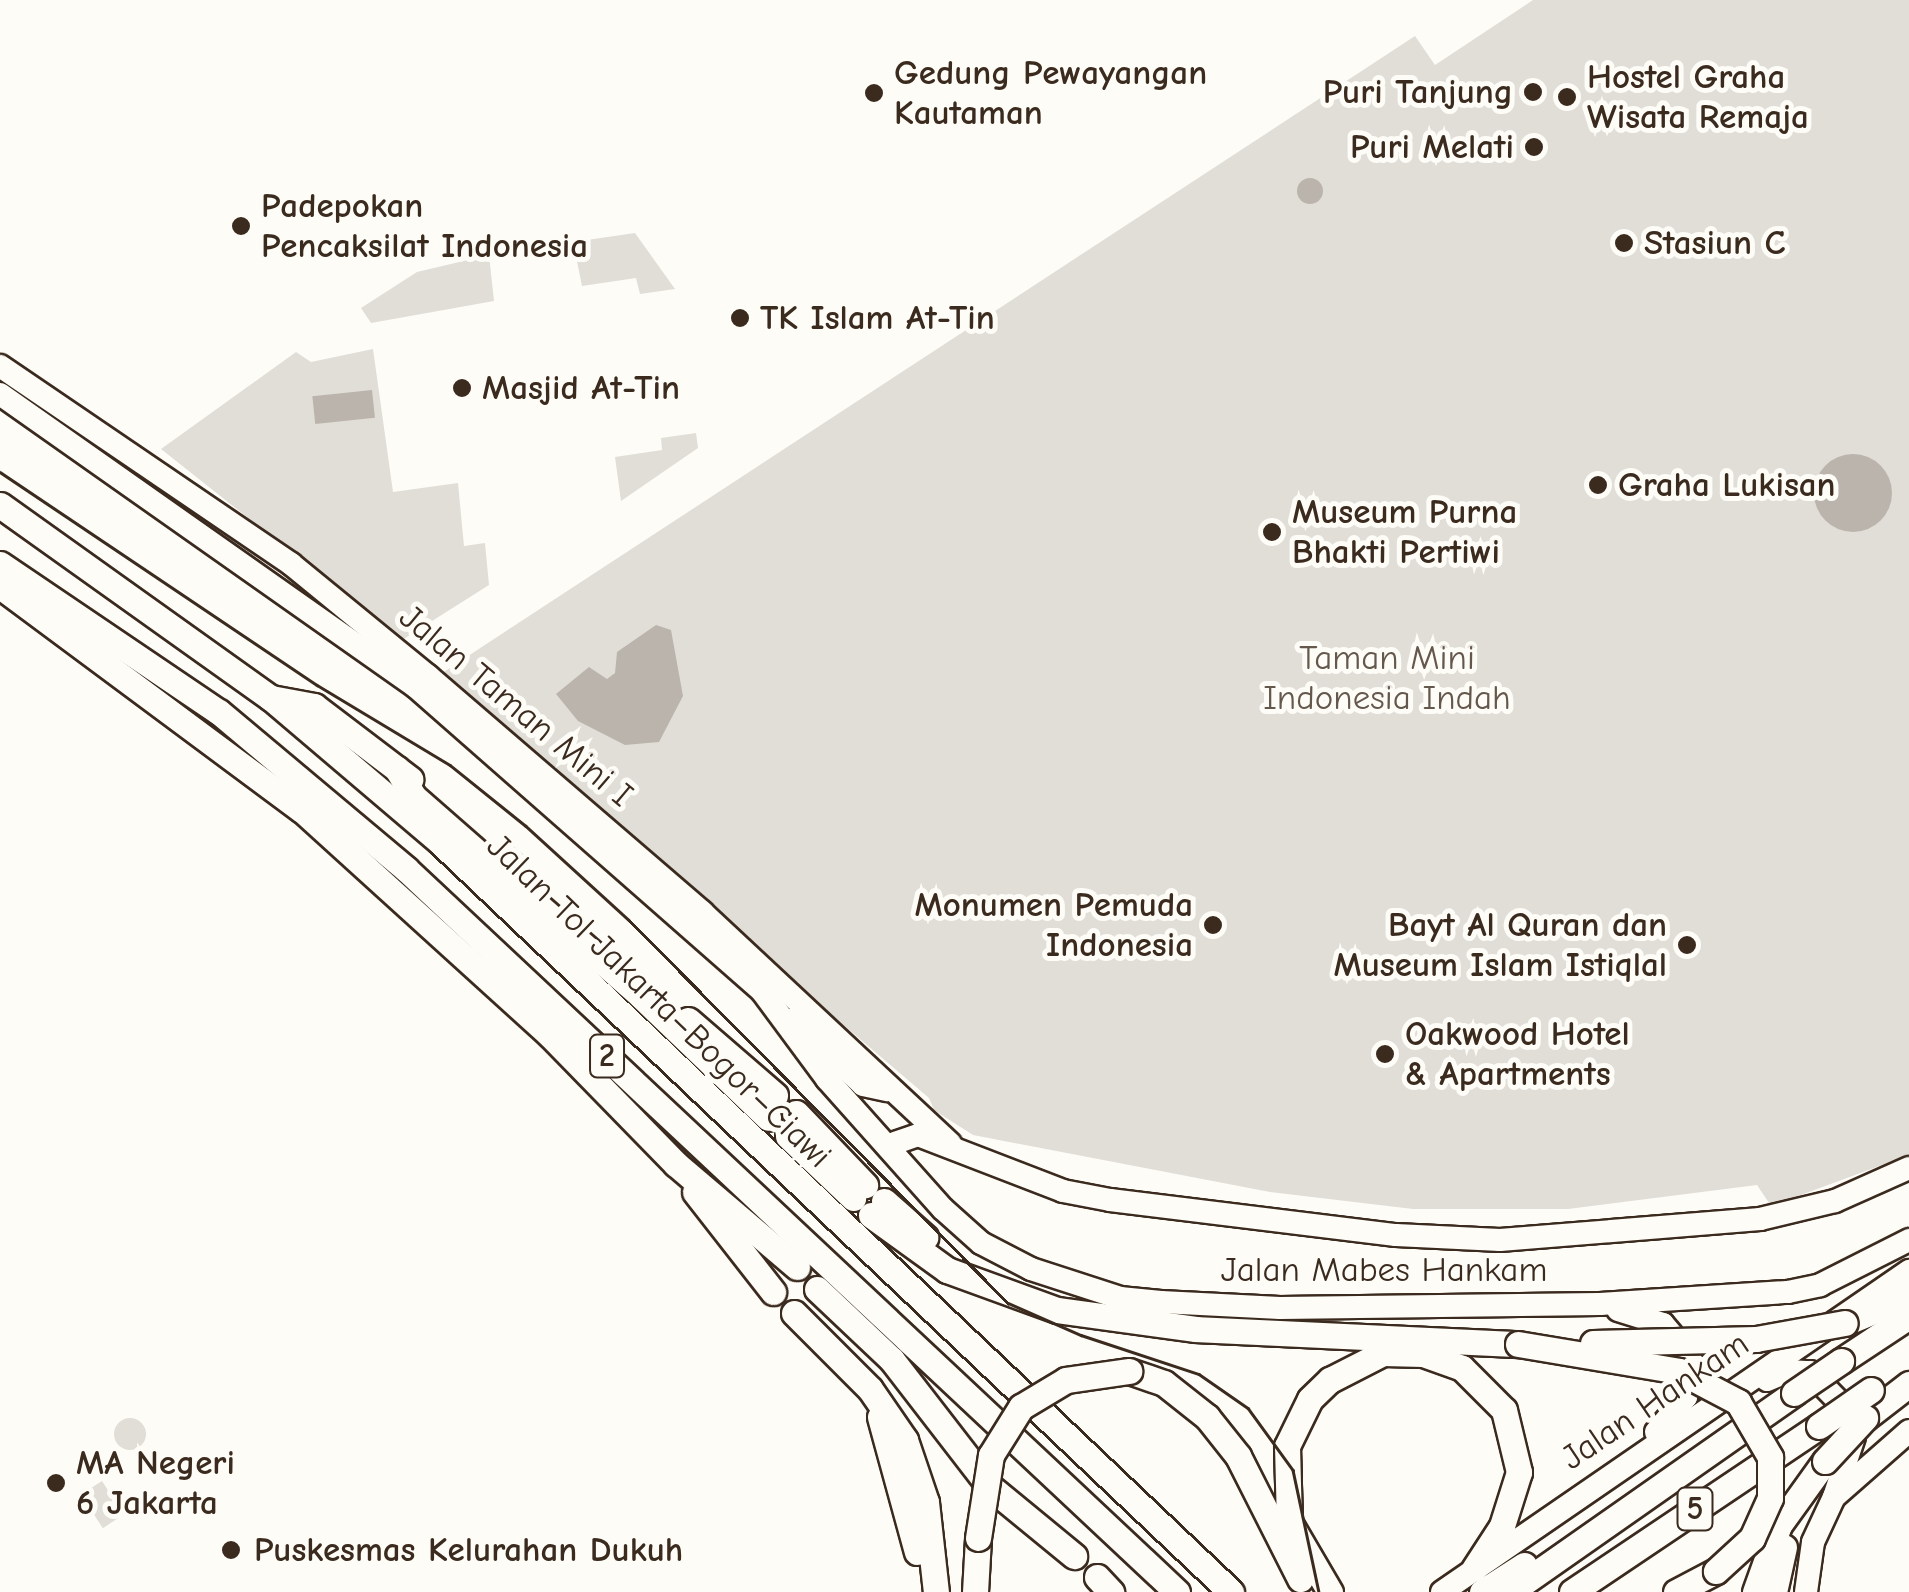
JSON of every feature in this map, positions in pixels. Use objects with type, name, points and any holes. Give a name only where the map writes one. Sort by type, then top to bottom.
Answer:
[{"type":"highway","name":"Jalan Tol Jakarta–Bogor–Ciawi","points":[[0,505],[271,698],[452,852],[1231,1592]]},
{"type":"highway","name":"2","points":[[0,564],[218,712],[406,869],[1177,1592]]},
{"type":"highway","points":[[0,586],[302,810],[550,1035],[676,1164],[797,1267]]},
{"type":"highway","points":[[271,698],[314,706],[503,854]]},
{"type":"highway","points":[[397,768],[414,797],[771,1107],[529,875]]},
{"type":"highway","points":[[792,1125],[868,1200],[975,1278],[1057,1310],[1196,1329],[1518,1344],[1756,1339],[1845,1324],[1909,1296]]},
{"type":"highway","points":[[676,1164],[773,1292]]},
{"type":"highway","points":[[817,1289],[892,1360],[990,1487],[1074,1556]]},
{"type":"highway","points":[[794,1313],[870,1389],[906,1440],[922,1480],[936,1592]]},
{"type":"highway","name":"5","points":[[1510,1592],[1909,1316]]},
{"type":"highway","points":[[1518,1344],[1679,1371],[1738,1402],[1770,1457],[1770,1498],[1752,1538],[1716,1571],[1676,1592]]},
{"type":"highway","points":[[1330,1592],[1289,1522],[1287,1446],[1320,1389],[1354,1363],[1383,1353],[1423,1354],[1462,1368],[1504,1410],[1519,1472],[1502,1526],[1478,1581]]},
{"type":"highway","name":"5","points":[[1572,1592],[1909,1364]]},
{"type":"highway","points":[[976,1592],[978,1538],[991,1455],[1021,1407],[1066,1380],[1129,1372],[1164,1383],[1207,1417],[1238,1456],[1280,1550],[1309,1592]]},
{"type":"highway","points":[[1762,1587],[1794,1498],[1865,1418],[1909,1384]]},
{"type":"highway","points":[[870,1389],[906,1499],[920,1592]]},
{"type":"highway","points":[[1478,1581],[1682,1470]]},
{"type":"main road","name":"Jalan Taman Mini I","points":[[0,366],[291,564],[428,676],[702,912],[881,1075],[887,1090],[950,1143]]},
{"type":"main road","name":"Jalan Taman Mini I","points":[[0,394],[398,673],[762,991],[894,1150]]},
{"type":"main road","points":[[762,991],[863,1086],[887,1090]]},
{"type":"main road","points":[[894,1150],[905,1106]]},
{"type":"main road","points":[[894,1150],[918,1134],[950,1143]]},
{"type":"main road","name":"Jalan Mabes Hankam","points":[[950,1143],[1049,1186],[1110,1200],[1396,1235],[1500,1240],[1760,1219],[1834,1202],[1909,1168]]},
{"type":"main road","name":"Jalan Mabes Hankam","points":[[894,1150],[981,1243],[1031,1269],[1120,1298],[1280,1308],[1600,1304],[1788,1292],[1820,1285],[1909,1240]]},
{"type":"main road","name":"Jalan Hankam","points":[[1442,1592],[1478,1581],[1628,1458],[1718,1404],[1909,1271]]},
{"type":"main road","points":[[1600,1304],[1662,1324],[1690,1356],[1686,1397],[1628,1458]]},
{"type":"main road","points":[[1718,1404],[1788,1370],[1817,1376],[1842,1400],[1854,1425],[1834,1497],[1813,1542],[1806,1592]]},
{"type":"main road","points":[[1834,1497],[1909,1431]]},
{"type":"green space","name":"Taman Mini Indonesia Indah","points":[[1533,0],[1909,0],[1909,1155],[1771,1206],[1757,1185],[1568,1209],[1413,1209],[1270,1192],[973,1135],[934,1110],[929,1098],[436,677],[1415,36],[1435,65]]},
{"type":"green space","points":[[635,233],[675,289],[640,294],[636,278],[582,286],[573,242]]},
{"type":"green space","points":[[489,255],[494,301],[371,323],[361,308],[417,272]]},
{"type":"green space","points":[[373,349],[393,492],[458,483],[464,546],[485,543],[489,585],[402,640],[161,449],[296,352],[311,362]]},
{"type":"green space","points":[[696,433],[698,448],[621,501],[615,457],[662,450],[661,438]]},
{"type":"green space","points":[[130,1418],[141,1423],[146,1434],[141,1445],[130,1450],[119,1445],[114,1434],[119,1423]]},
{"type":"green space","points":[[102,1481],[124,1515],[103,1528],[81,1495]]},
{"type":"shaded area","points":[[1310,178],[1319,182],[1323,191],[1319,200],[1310,204],[1301,200],[1297,191],[1301,182]]},
{"type":"shaded area","points":[[372,390],[375,418],[315,424],[312,396]]},
{"type":"shaded area","points":[[1845,454],[1861,454],[1886,471],[1892,493],[1886,515],[1875,526],[1861,532],[1845,532],[1820,515],[1814,501],[1814,485],[1831,460]]},
{"type":"shaded area","points":[[656,625],[671,630],[683,696],[659,742],[625,745],[578,721],[556,694],[589,667],[607,679],[615,673],[617,652]]},
{"type":"tunnel","points":[[503,853],[529,875]]},
{"type":"tram line","points":[[0,472],[317,685],[450,765],[526,826],[629,920],[1008,1303],[1081,1335],[1199,1374],[1248,1408],[1293,1470],[1319,1592]]},
{"type":"place","name":"Puri Tanjung","points":[[1533,92]]},
{"type":"place","name":"Gedung Pewayangan Kautaman","points":[[874,93]]},
{"type":"place","name":"Hostel Graha Wisata Remaja","points":[[1567,97]]},
{"type":"place","name":"Puri Melati","points":[[1534,147]]},
{"type":"place","name":"Padepokan Pencaksilat Indonesia","points":[[241,226]]},
{"type":"place","name":"Stasiun C","points":[[1624,243]]},
{"type":"place","name":"TK Islam At-Tin","points":[[740,318]]},
{"type":"place","name":"Masjid At-Tin","points":[[462,388]]},
{"type":"place","name":"Graha Lukisan","points":[[1598,485]]},
{"type":"place","name":"Museum Purna Bhakti Pertiwi","points":[[1272,532]]},
{"type":"place","name":"Monumen Pemuda Indonesia","points":[[1213,925]]},
{"type":"place","name":"Bayt Al Quran dan Museum Islam Istiqlal","points":[[1687,945]]},
{"type":"place","name":"Oakwood Hotel & Apartments","points":[[1385,1054]]},
{"type":"place","name":"MA Negeri 6 Jakarta","points":[[56,1483]]},
{"type":"place","name":"Puskesmas Kelurahan Dukuh","points":[[231,1550]]}]
